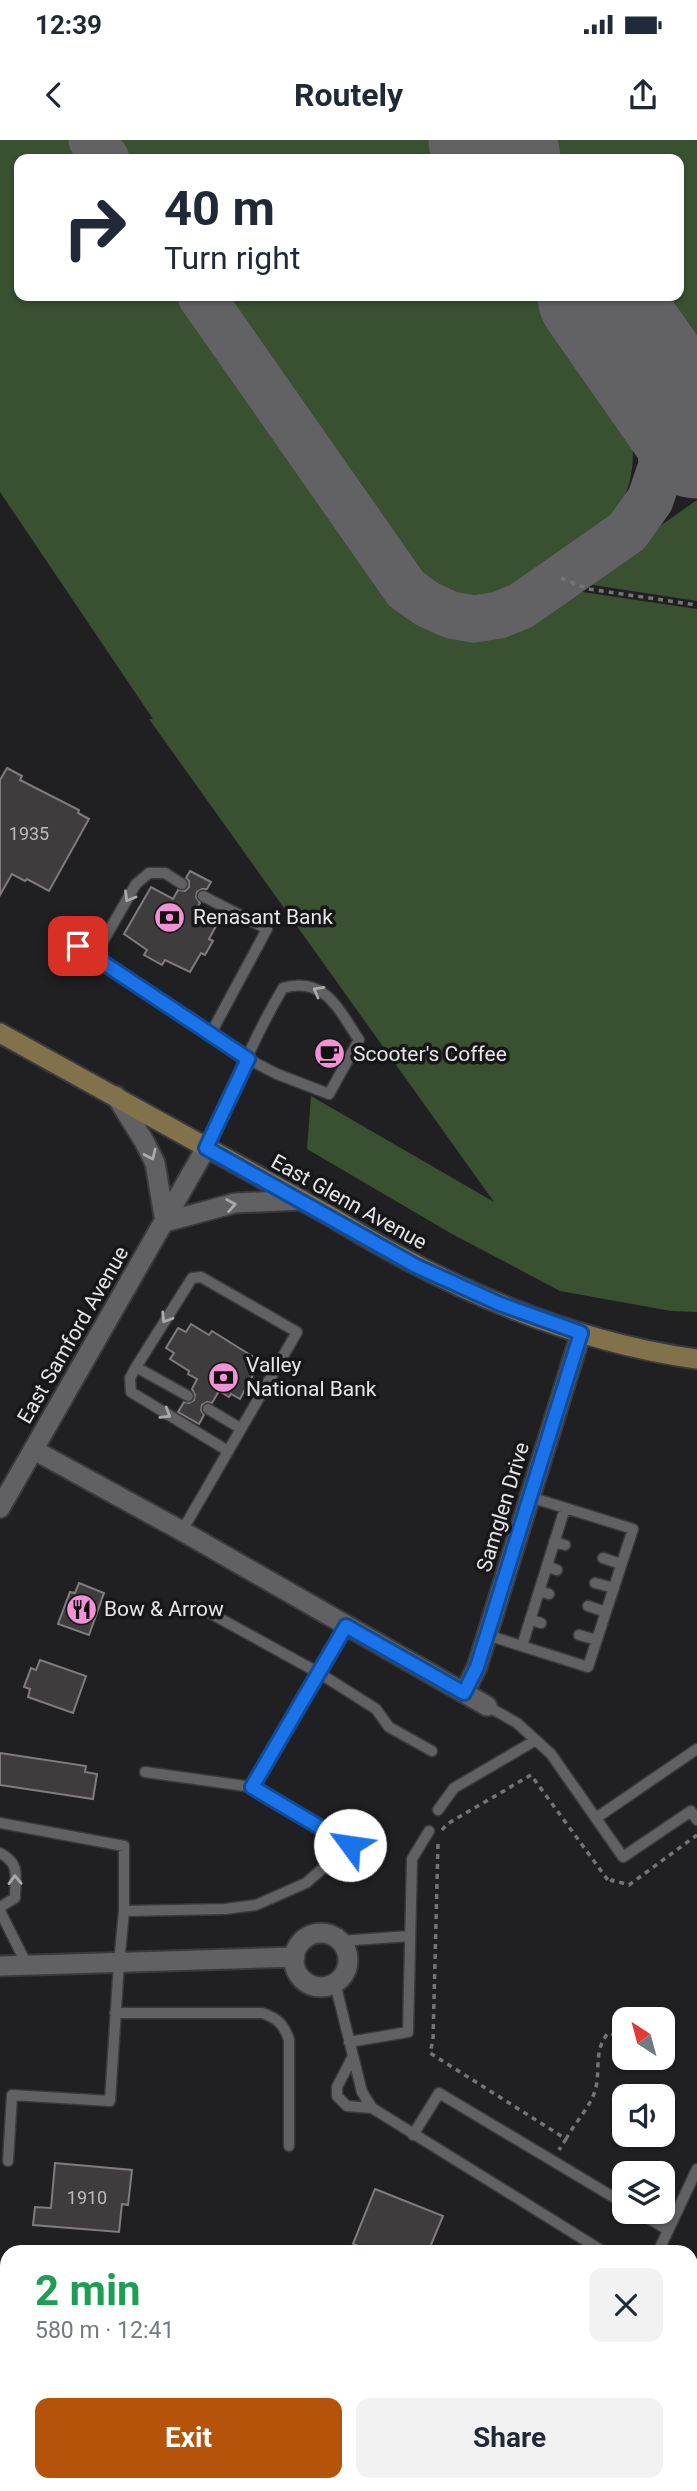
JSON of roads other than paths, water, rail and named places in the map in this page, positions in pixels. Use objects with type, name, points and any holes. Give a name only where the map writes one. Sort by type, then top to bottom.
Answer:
[{"type":"main road","name":"East Glenn Avenue","points":[[0,1032],[406,1260],[460,1287],[581,1333],[697,1359]]},
{"type":"street","points":[[116,1096],[155,1163],[165,1222],[235,1203],[302,1200]]},
{"type":"street","name":"East Samford Avenue","points":[[0,1508],[206,1148]]},
{"type":"street","name":"Samglen Drive","points":[[464,1693],[477,1667],[581,1333]]},
{"type":"street","points":[[34,1450],[182,1531],[487,1706]]},
{"type":"street","points":[[314,1934],[331,1935],[340,1941],[348,1955],[345,1972],[335,1983],[324,1987],[307,1983],[296,1970],[295,1957],[299,1945],[314,1934]]},
{"type":"street","points":[[0,1966],[295,1957]]},
{"type":"lane","points":[[94,957],[136,884],[149,873],[165,873],[182,884]]},
{"type":"lane","points":[[203,896],[267,929],[210,1035]]},
{"type":"lane","points":[[62,935],[248,1059],[277,1074],[329,1094],[359,1040],[336,1005],[323,991],[296,984],[283,988],[269,1011],[248,1059],[206,1148]]},
{"type":"lane","points":[[182,1531],[297,1332],[201,1277],[192,1279],[185,1287],[136,1367],[130,1378],[131,1392],[228,1451]]},
{"type":"lane","points":[[136,1367],[188,1396]]},
{"type":"lane","points":[[208,1409],[240,1428]]},
{"type":"lane","points":[[487,1635],[588,1667],[614,1588],[632,1529],[530,1497]]},
{"type":"lane","points":[[522,1646],[530,1619],[544,1593],[552,1568],[565,1508]]},
{"type":"lane","points":[[603,1558],[621,1564]]},
{"type":"lane","points":[[596,1583],[614,1588]]},
{"type":"lane","points":[[200,1606],[376,1709],[389,1727],[432,1751]]},
{"type":"lane","points":[[588,1606],[606,1612]]},
{"type":"lane","points":[[530,1619],[541,1623]]},
{"type":"lane","points":[[252,1787],[346,1626]]},
{"type":"lane","points":[[579,1634],[597,1640]]},
{"type":"lane","points":[[487,1706],[517,1723],[551,1754],[623,1857],[695,1813]]},
{"type":"lane","points":[[438,1810],[454,1788],[536,1740]]},
{"type":"lane","points":[[596,1818],[697,1749]]},
{"type":"lane","points":[[124,1911],[225,1909],[256,1905],[306,1882],[350,1845],[252,1787],[145,1772]]},
{"type":"lane","points":[[0,1824],[124,1846],[124,1911],[118,1963],[110,2101],[12,2095],[8,2161]]},
{"type":"lane","points":[[349,2042],[408,2032],[412,1859],[435,1832]]},
{"type":"lane","points":[[0,1853],[11,1859],[15,1865],[15,1898],[0,1909],[27,1965]]},
{"type":"lane","points":[[340,1941],[410,1936]]},
{"type":"lane","points":[[335,1983],[362,2092],[372,2108],[593,2245]]},
{"type":"lane","points":[[115,2013],[262,2012],[275,2017],[286,2028],[289,2040],[289,2146]]},
{"type":"lane","points":[[352,2058],[337,2087],[337,2096],[347,2106],[372,2108]]},
{"type":"lane","points":[[413,2135],[439,2093],[612,2196]]},
{"type":"lane","points":[[661,2245],[697,2169]]},
{"type":"lane","points":[[658,2224],[668,2230]]},
{"type":"place","name":"Renasant Bank","points":[[170,917]]},
{"type":"place","name":"Scooter's Coffee","points":[[330,1054]]},
{"type":"place","name":"Valley National Bank","points":[[223,1377]]},
{"type":"place","name":"Bow & Arrow","points":[[81,1609]]}]
